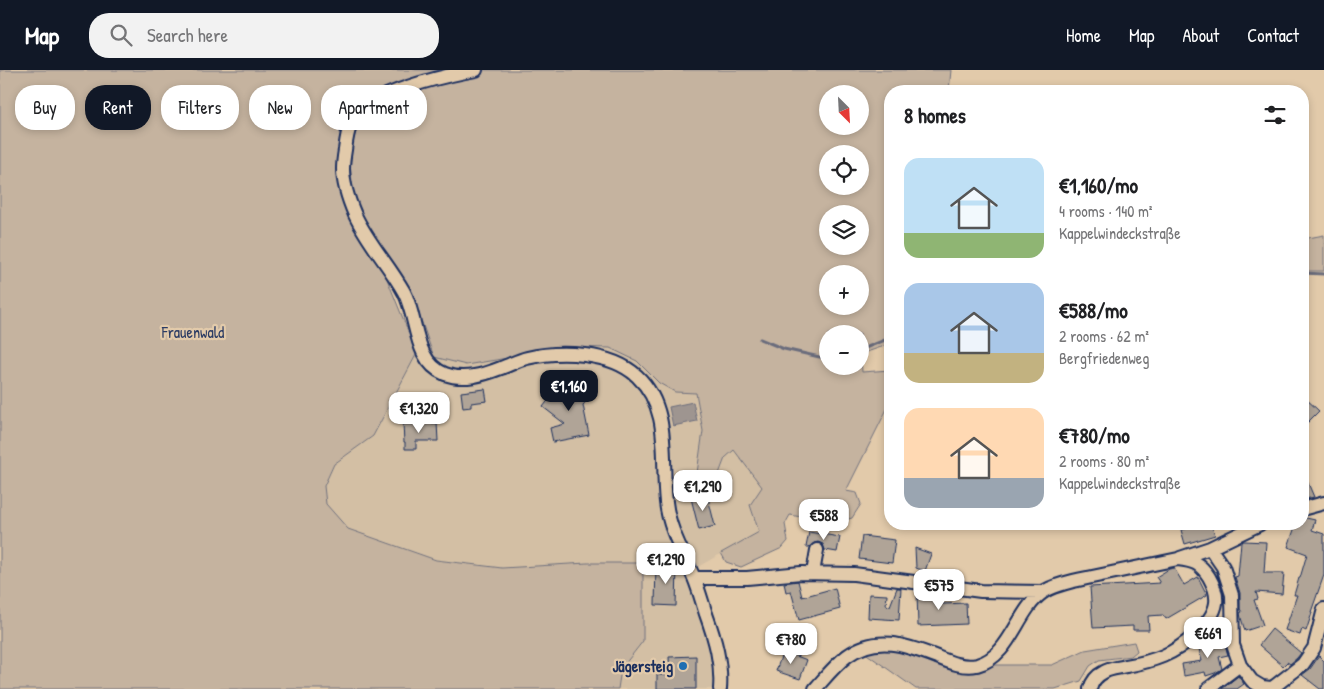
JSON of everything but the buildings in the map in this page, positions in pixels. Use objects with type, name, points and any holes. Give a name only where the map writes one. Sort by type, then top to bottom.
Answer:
[{"type":"street","points":[[476,70],[398,89],[367,104],[350,126],[346,143],[343,170],[346,189],[354,213],[364,232],[404,292],[425,358],[444,373],[458,377],[478,375],[525,358],[544,355],[595,356],[609,359],[624,366],[637,376],[649,390],[657,407],[663,436],[666,504],[673,530],[694,578],[714,636],[720,660],[720,689]]},
{"type":"street","points":[[1309,507],[1324,503]]},
{"type":"street","points":[[815,689],[846,657],[858,649],[873,644],[889,643],[902,645],[951,663],[964,666],[978,665],[992,658],[1004,647],[1027,608],[1043,592],[1057,586],[1178,559],[1210,548],[1248,530]]},
{"type":"street","points":[[1210,548],[1223,567],[1232,595],[1233,645],[1240,665],[1252,681],[1262,687],[1271,689],[1303,664],[1319,648],[1324,609]]},
{"type":"street","points":[[813,573],[817,550]]},
{"type":"street","points":[[1089,689],[1098,675],[1106,670],[1162,656],[1175,650],[1205,624],[1213,612],[1216,602],[1210,579],[1201,567],[1192,561],[1178,559]]},
{"type":"street","points":[[694,578],[747,578],[813,573],[854,574],[981,591],[1043,592]]},
{"type":"street","points":[[1208,689],[1240,665]]},
{"type":"shaded area","points":[[572,347],[610,348],[637,361],[659,383],[675,392],[696,393],[703,431],[695,486],[714,487],[725,458],[734,450],[762,487],[750,505],[759,532],[696,568],[718,627],[726,662],[727,689],[618,689],[621,669],[643,641],[643,563],[587,563],[502,568],[436,560],[348,529],[325,504],[324,486],[334,464],[373,436],[417,353],[466,365]]},
{"type":"shaded area","points":[[693,402],[697,421],[673,426],[669,407]]},
{"type":"green space","name":"Frauenwald","points":[[0,70],[951,70],[950,85],[884,85],[884,346],[869,351],[869,325],[819,325],[819,375],[869,375],[869,372],[884,370],[884,415],[846,491],[857,493],[861,504],[852,518],[835,523],[790,515],[785,524],[788,541],[782,548],[741,567],[726,562],[721,553],[759,532],[750,505],[762,487],[734,450],[725,458],[714,487],[695,487],[703,431],[696,393],[675,392],[659,383],[637,361],[610,348],[572,347],[466,365],[434,357],[412,294],[364,223],[353,190],[349,156],[352,130],[427,130],[427,85],[321,85],[321,130],[340,130],[340,185],[348,214],[387,279],[417,353],[373,436],[334,464],[324,486],[326,504],[348,529],[436,560],[502,568],[587,563],[643,563],[643,641],[621,669],[618,689],[0,689]]},
{"type":"green space","points":[[1324,235],[1324,271],[1309,271],[1309,238]]},
{"type":"green space","points":[[1134,642],[1137,651],[1131,656],[1099,660],[1090,666],[1081,681],[1055,689],[916,689],[864,652],[885,649],[913,653],[956,670],[971,672],[988,665],[1052,665],[1085,650]]},
{"type":"waterway","points":[[1309,273],[1324,274]]},
{"type":"waterway","points":[[760,339],[784,349],[819,357]]},
{"type":"waterway","points":[[869,346],[884,340]]},
{"type":"place","name":"Jägersteig","points":[[683,666]]}]
